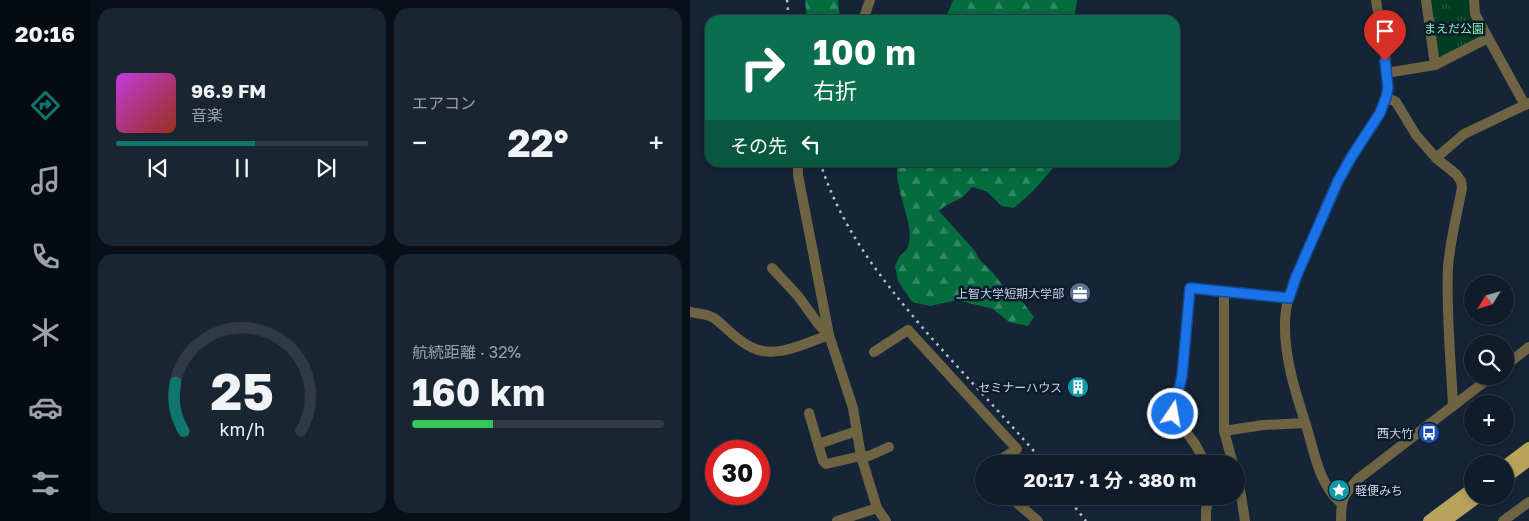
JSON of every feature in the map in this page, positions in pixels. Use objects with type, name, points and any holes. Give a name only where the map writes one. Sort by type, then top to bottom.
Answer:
[{"type":"main road","points":[[1514,459],[1529,448]]},
{"type":"main road","points":[[1514,471],[1529,460]]},
{"type":"main road","points":[[1429,521],[1464,495]]},
{"type":"main road","points":[[1445,521],[1467,505]]},
{"type":"street","points":[[865,15],[870,0]]},
{"type":"street","points":[[1341,503],[1333,497],[1326,485],[1305,423],[1289,370],[1285,320],[1289,298],[1296,277],[1338,181],[1380,113],[1386,97],[1388,88],[1376,0]]},
{"type":"street","points":[[1426,0],[1435,65]]},
{"type":"street","points":[[1436,158],[1464,134],[1527,104],[1475,14],[1474,0]]},
{"type":"street","points":[[1386,73],[1435,65],[1488,38]]},
{"type":"street","points":[[1386,97],[1396,102],[1411,128],[1436,158],[1456,174],[1461,181],[1462,188],[1448,267],[1453,406]]},
{"type":"street","points":[[798,167],[830,335],[853,408],[861,456],[877,508],[886,521]]},
{"type":"street","points":[[772,268],[798,296],[819,325],[830,335]]},
{"type":"street","points":[[1201,455],[1173,414],[1182,376],[1190,288],[1289,298]]},
{"type":"street","points":[[1224,292],[1224,431],[1231,455]]},
{"type":"street","points":[[690,312],[714,318],[750,347],[766,352],[776,353],[830,335]]},
{"type":"street","points":[[874,352],[908,330],[1017,450],[1009,455]]},
{"type":"street","points":[[1514,359],[1529,347]]},
{"type":"street","points":[[1341,521],[1341,503],[1347,491],[1358,479],[1480,385]]},
{"type":"street","points":[[809,412],[823,461],[826,464],[869,456],[889,447]]},
{"type":"street","points":[[1224,431],[1263,425],[1305,423]]},
{"type":"street","points":[[818,444],[857,431]]},
{"type":"street","points":[[1503,521],[1529,502]]},
{"type":"street","points":[[1019,505],[1038,521]]},
{"type":"street","points":[[1206,521],[1207,505]]},
{"type":"street","points":[[1243,505],[1244,521]]},
{"type":"street","points":[[836,521],[877,508]]},
{"type":"green space","points":[[805,0],[838,0],[840,15],[806,15]]},
{"type":"green space","points":[[953,0],[1077,0],[1075,15],[947,15]]},
{"type":"green space","name":"まえだ公園","points":[[1430,0],[1471,0],[1482,34],[1481,38],[1441,60],[1437,57]]},
{"type":"green space","points":[[898,167],[1054,167],[1032,192],[1014,208],[1002,206],[986,191],[972,187],[963,197],[939,211],[1003,286],[1022,301],[1034,317],[1028,326],[1009,322],[993,309],[957,300],[930,306],[912,302],[898,281],[895,266],[907,248],[910,237],[897,173]]},
{"type":"railway","points":[[787,0],[788,15]]},
{"type":"railway","points":[[822,167],[850,230],[876,270],[922,327],[1037,455]]},
{"type":"railway","points":[[1073,505],[1086,521]]},
{"type":"place","name":"上智大学短期大学部","points":[[1080,293]]},
{"type":"place","name":"セミナーハウス","points":[[1078,387]]},
{"type":"place","name":"西大竹","points":[[1429,433]]},
{"type":"place","name":"軽便みち","points":[[1339,490]]},
{"type":"route","points":[[1173,414],[1182,376],[1190,288],[1289,298],[1296,277],[1338,181],[1380,113],[1388,88],[1385,61]]}]
